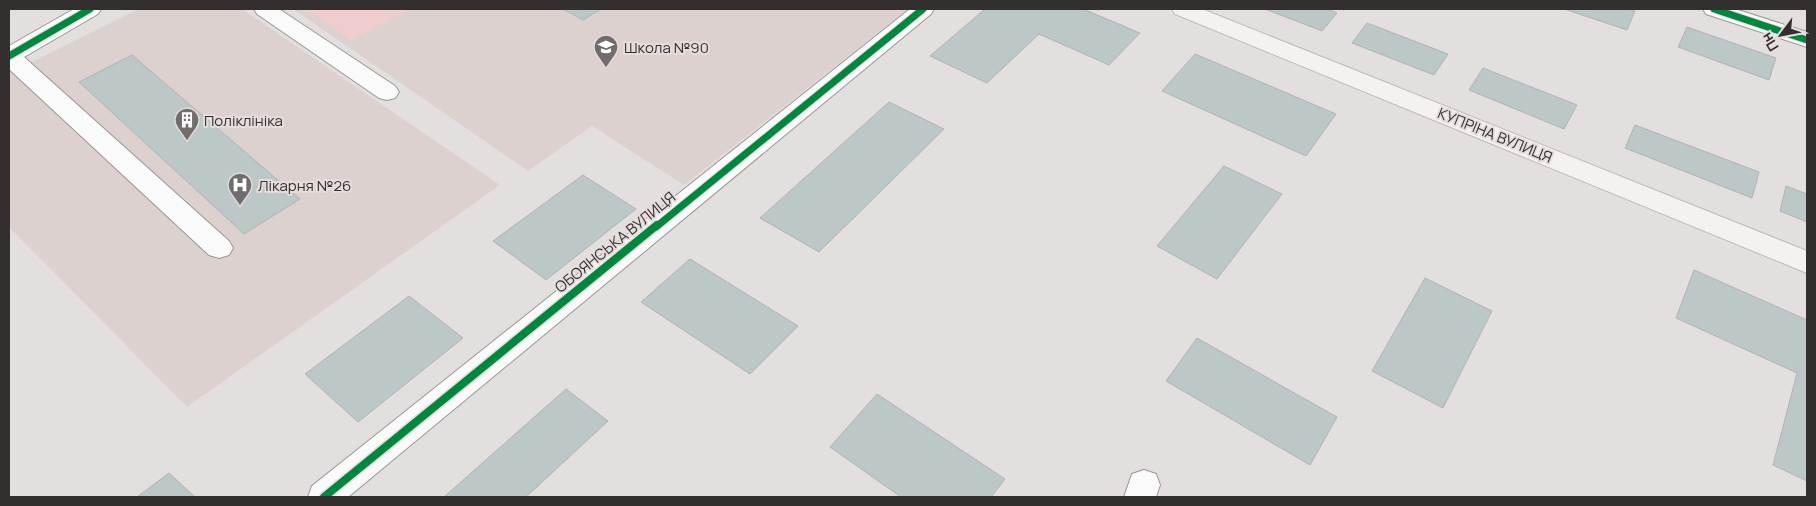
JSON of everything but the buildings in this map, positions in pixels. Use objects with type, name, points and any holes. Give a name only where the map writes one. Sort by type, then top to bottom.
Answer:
[{"type":"main road","name":"КУПРІНА ВУЛИЦЯ","points":[[1183,9],[1807,262]]},
{"type":"street","points":[[90,9],[9,56],[219,248]]},
{"type":"street","points":[[265,9],[387,92]]},
{"type":"street","name":"ОБОЯНСЬКА ВУЛИЦЯ","points":[[324,497],[923,9]]},
{"type":"street","points":[[1714,9],[1807,40]]},
{"type":"shaded area","name":"Лікарня №26","points":[[139,9],[242,9],[500,185],[187,407],[9,227],[9,73]]},
{"type":"shaded area","name":"Школа №90","points":[[293,9],[908,9],[684,185],[592,126],[528,171]]},
{"type":"shaded area","points":[[307,9],[409,9],[351,40]]},
{"type":"cycle path","points":[[9,56],[90,9]]},
{"type":"cycle path","points":[[324,497],[923,9]]},
{"type":"cycle path","points":[[1714,9],[1807,40]]},
{"type":"place","name":"Школа №90","points":[[606,68]]},
{"type":"place","name":"Поліклініка","points":[[187,141]]},
{"type":"place","name":"Лікарня №26","points":[[240,206]]}]
